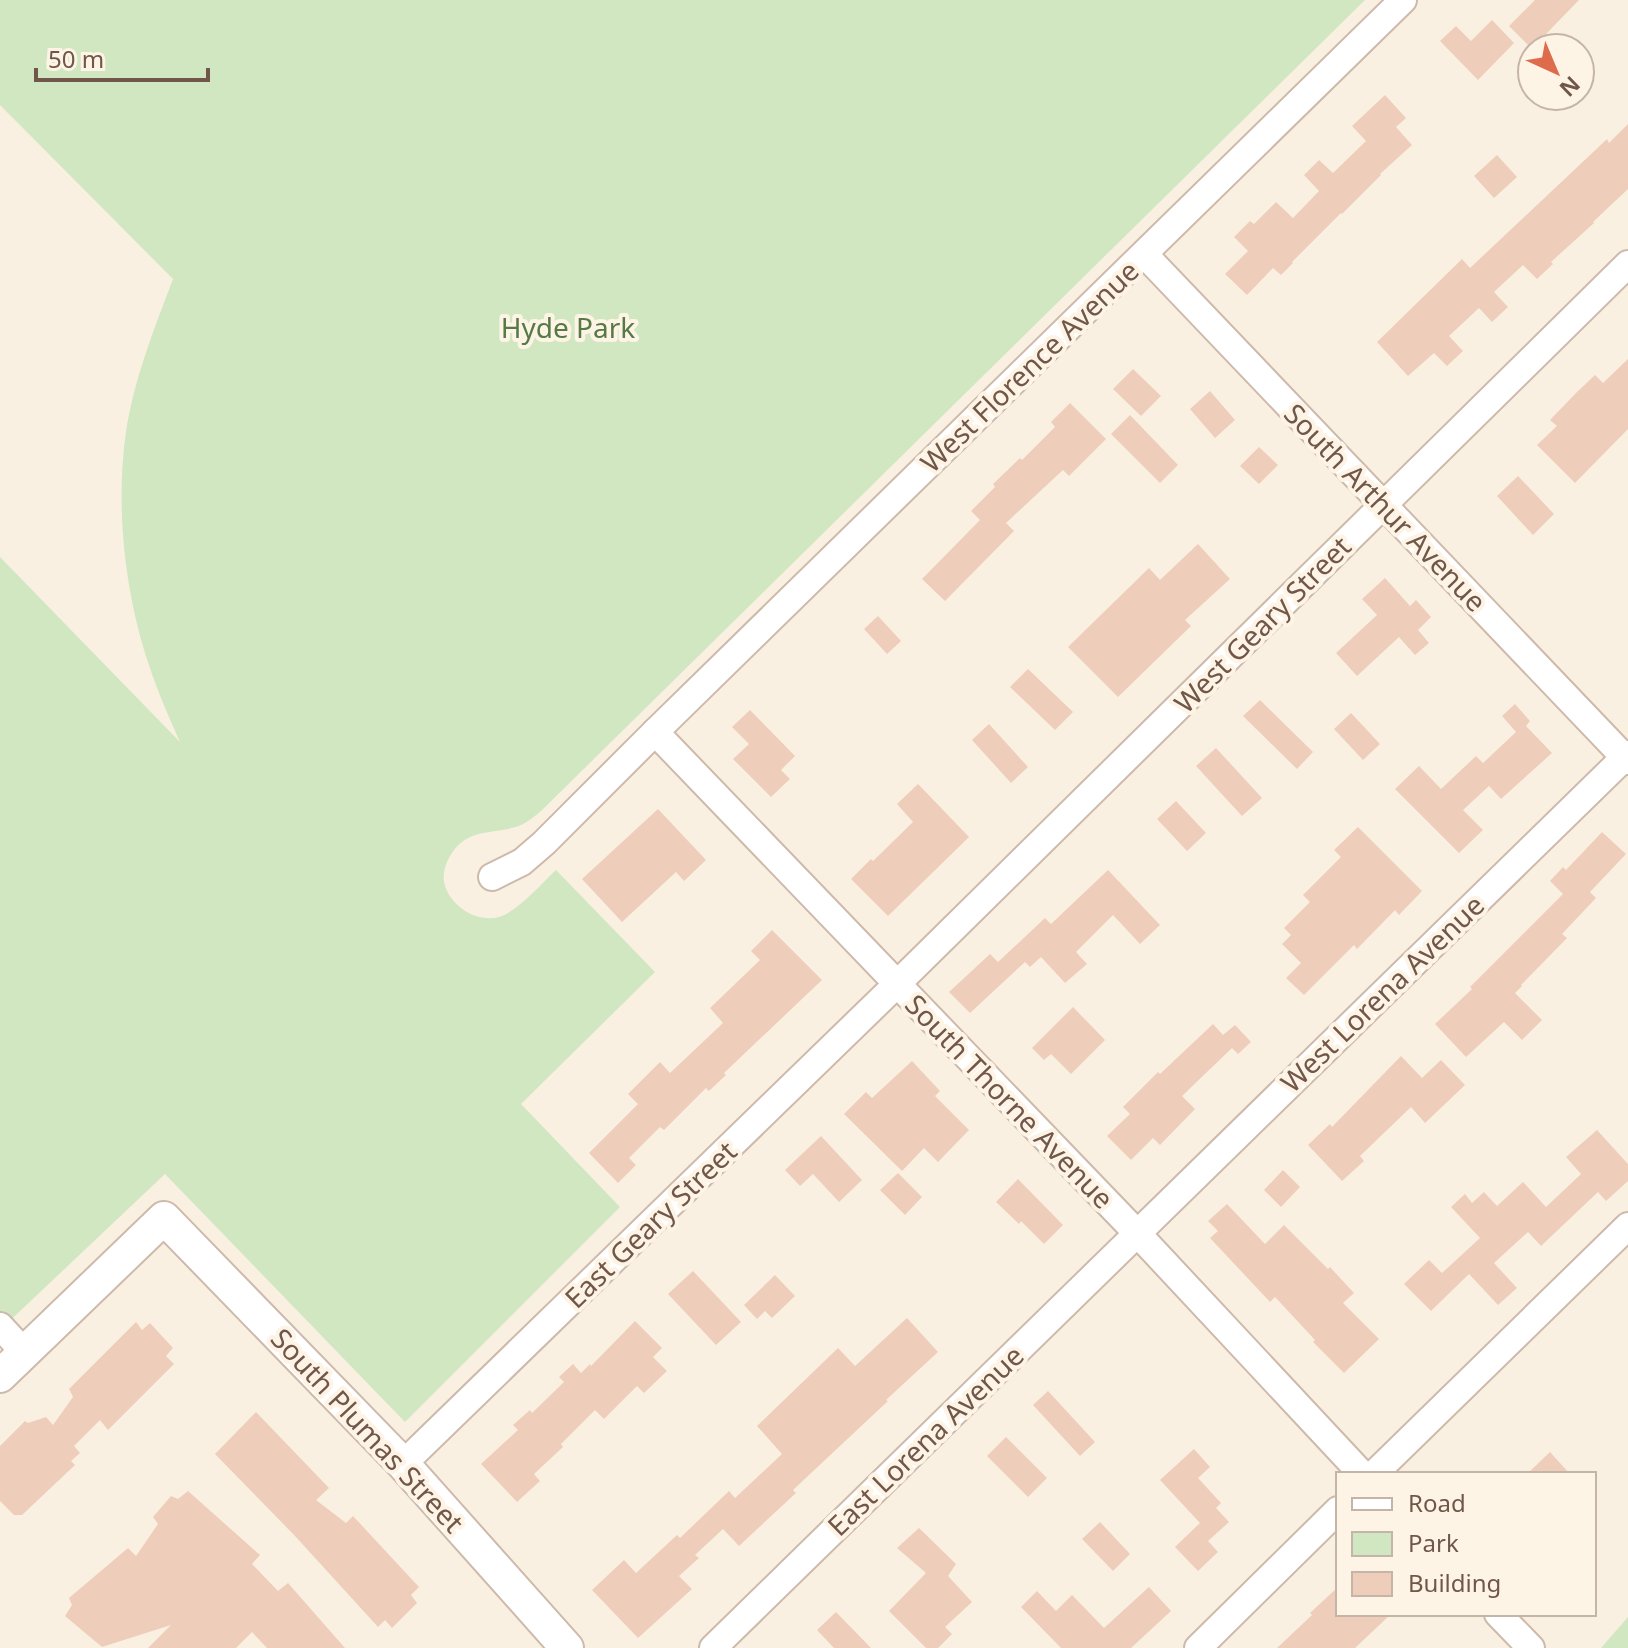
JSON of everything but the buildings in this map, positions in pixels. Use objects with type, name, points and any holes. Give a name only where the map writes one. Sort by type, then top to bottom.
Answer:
[{"type":"street","name":"West Florence Avenue","points":[[492,877],[522,862],[544,843],[1403,0]]},
{"type":"street","name":"South Arthur Avenue","points":[[1144,254],[1627,757]]},
{"type":"street","name":"West Geary Street","points":[[897,984],[1628,264]]},
{"type":"street","name":"South Thorne Avenue","points":[[655,732],[1136,1232],[1360,1472]]},
{"type":"street","name":"West Lorena Avenue","points":[[1136,1232],[1627,757]]},
{"type":"street","name":"East Geary Street","points":[[403,1464],[897,984]]},
{"type":"street","name":"South Plumas Street","points":[[24,1352],[164,1218],[403,1464],[567,1648]]},
{"type":"street","points":[[1376,1472],[1628,1226]]},
{"type":"street","name":"East Lorena Avenue","points":[[713,1648],[1136,1232]]},
{"type":"street","points":[[0,1326],[24,1352],[0,1376]]},
{"type":"street","points":[[1198,1648],[1336,1512]]},
{"type":"street","points":[[1500,1616],[1531,1648]]},
{"type":"green space","name":"Hyde Park","points":[[0,0],[1365,0],[541,811],[521,825],[468,838],[454,851],[445,868],[445,886],[453,901],[466,912],[482,918],[506,914],[556,870],[655,972],[521,1104],[620,1207],[405,1422],[165,1174],[0,1330],[0,557],[180,742],[141,640],[124,551],[122,521],[123,461],[134,393],[173,279],[0,105]]},
{"type":"green space","points":[[1628,1617],[1628,1648],[1601,1648]]}]
